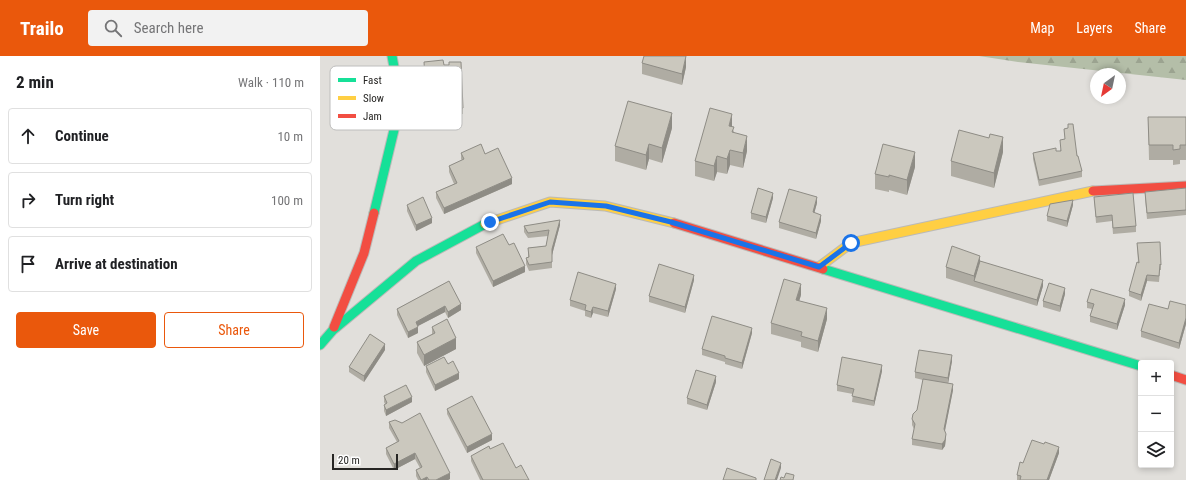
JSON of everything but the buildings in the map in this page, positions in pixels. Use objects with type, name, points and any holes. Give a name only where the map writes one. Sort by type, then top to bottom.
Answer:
[{"type":"street","points":[[392,56],[394,66]]},
{"type":"street","points":[[333,330],[364,253],[394,130]]},
{"type":"street","points":[[819,267],[851,243],[1092,191],[1186,186]]},
{"type":"street","points":[[320,345],[333,330],[416,261],[490,222],[550,202],[606,206],[671,222],[1138,365]]},
{"type":"street","points":[[1174,376],[1186,380]]},
{"type":"green space","points":[[979,56],[1186,56],[1186,80],[1126,74],[1126,68],[1090,68],[1090,70]]},
{"type":"traffic: fast","points":[[392,56],[394,66]]},
{"type":"traffic: fast","points":[[374,213],[394,130]]},
{"type":"traffic: fast","points":[[320,345],[333,330],[416,261],[485,224]]},
{"type":"traffic: fast","points":[[823,269],[1138,365]]},
{"type":"traffic: slow","points":[[819,267],[851,243],[1093,191]]},
{"type":"traffic: slow","points":[[485,224],[550,202],[605,206],[674,223]]},
{"type":"traffic: jam","points":[[1093,191],[1186,186]]},
{"type":"traffic: jam","points":[[334,327],[364,253],[374,213]]},
{"type":"traffic: jam","points":[[674,223],[823,269]]},
{"type":"traffic: jam","points":[[1174,376],[1186,380]]},
{"type":"route","points":[[490,222],[550,202],[606,206],[671,222],[819,267],[851,243]]}]
